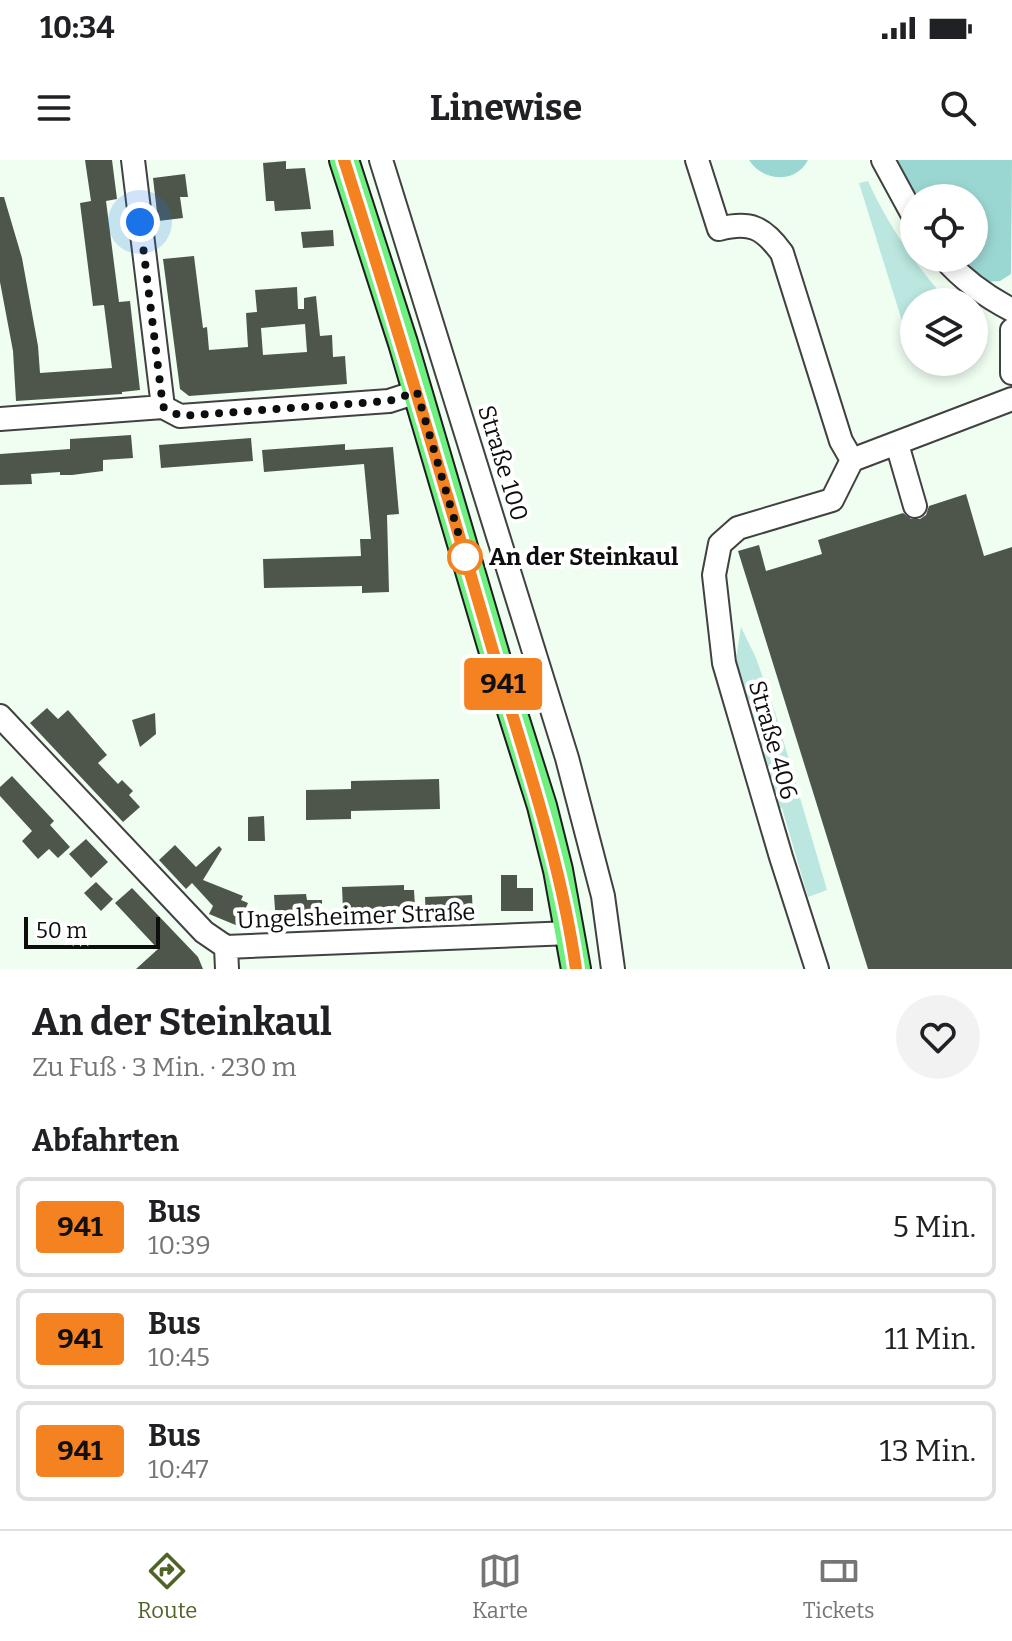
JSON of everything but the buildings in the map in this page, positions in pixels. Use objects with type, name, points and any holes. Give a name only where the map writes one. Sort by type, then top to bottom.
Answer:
[{"type":"main road","points":[[344,160],[542,806],[571,933],[576,969]]},
{"type":"street","points":[[133,160],[163,407]]},
{"type":"street","name":"Straße 100","points":[[381,160],[567,758],[603,896],[613,969]]},
{"type":"street","points":[[697,160],[719,229],[734,225],[754,226],[770,236],[782,253],[841,441],[852,460],[1012,399]]},
{"type":"street","points":[[883,160],[900,191]]},
{"type":"street","points":[[956,272],[989,298],[1012,310]]},
{"type":"street","points":[[1012,330],[1012,373]]},
{"type":"street","points":[[0,419],[163,407],[180,416],[389,401],[417,392]]},
{"type":"street","points":[[897,444],[915,506]]},
{"type":"street","name":"Straße 406","points":[[817,969],[724,663],[714,575],[720,544],[738,528],[832,500],[852,460]]},
{"type":"street","name":"Ungelsheimer Straße","points":[[0,716],[227,958],[571,933]]},
{"type":"shaded area","points":[[749,160],[808,160],[796,173],[779,177],[762,173]]},
{"type":"shaded area","points":[[897,160],[1012,160],[1011,274],[1000,281],[985,282],[973,272],[988,272],[988,184],[909,184]]},
{"type":"shaded area","points":[[868,181],[900,238],[900,272],[924,272],[936,288],[900,288],[900,315],[859,183]]},
{"type":"shaded area","points":[[741,627],[756,658],[775,712],[827,890],[808,897],[782,808],[772,810],[733,678]]},
{"type":"bus line","name":"941","points":[[344,160],[403,343],[542,806],[558,870],[576,969]]},
{"type":"place","name":"An der Steinkaul","points":[[465,557]]},
{"type":"route","points":[[140,222],[163,407],[180,416],[389,401],[417,392],[467,563],[465,557]]}]
